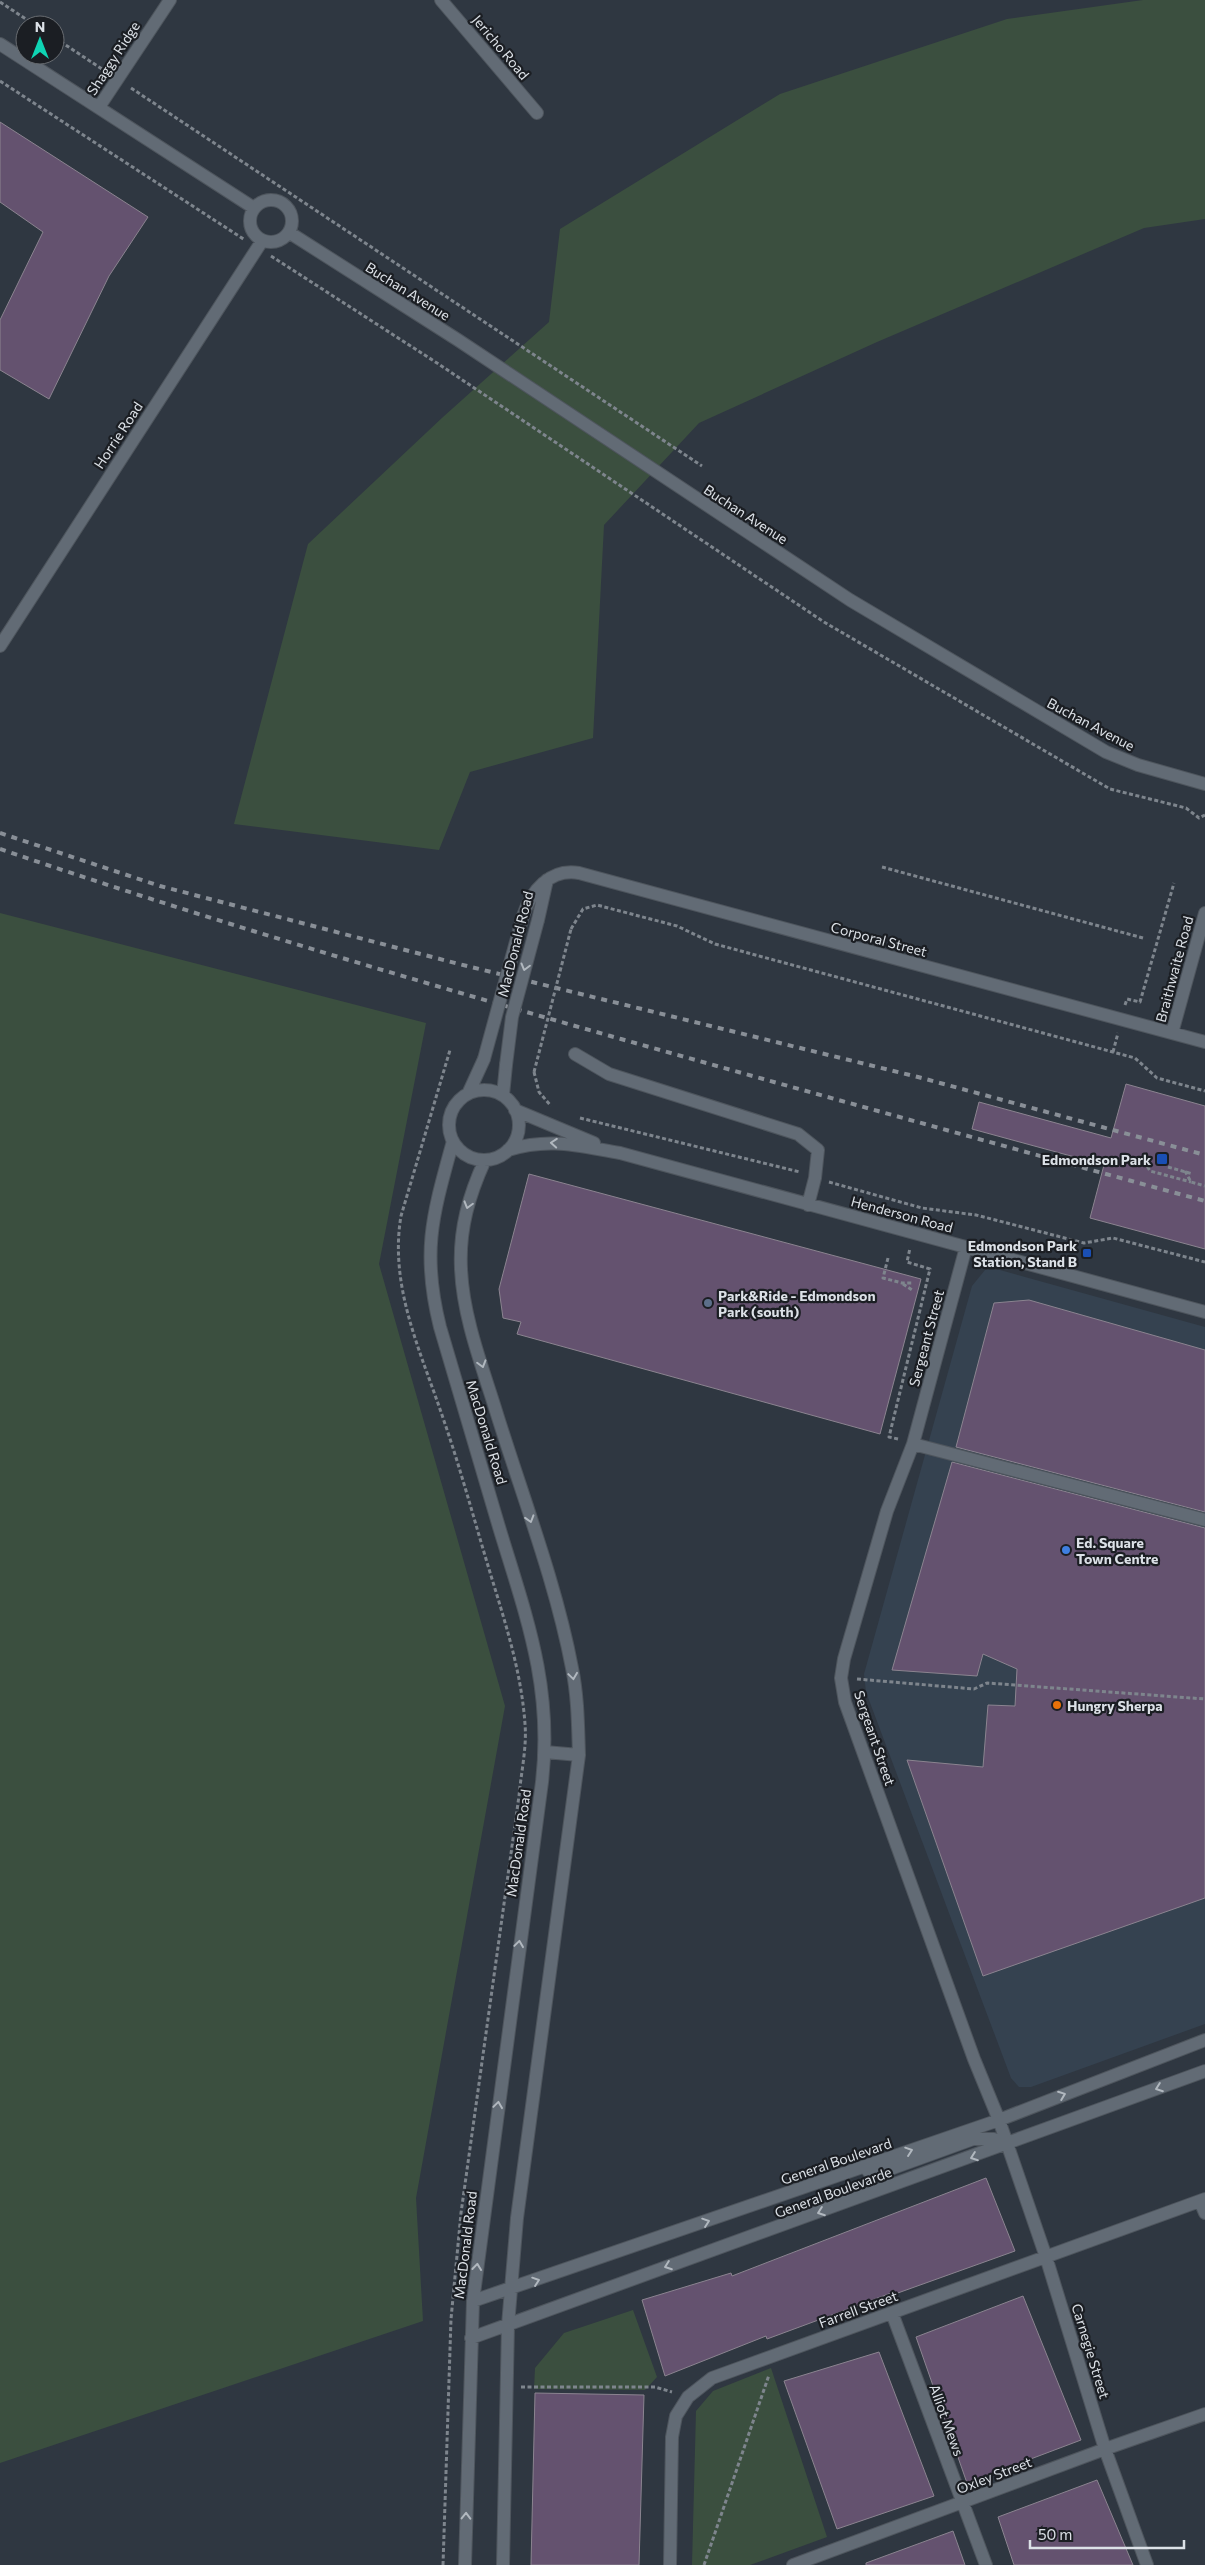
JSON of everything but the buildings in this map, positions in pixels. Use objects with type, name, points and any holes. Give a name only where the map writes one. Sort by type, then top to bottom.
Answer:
[{"type":"street","name":"Shaggy Ridge","points":[[98,108],[170,0]]},
{"type":"street","name":"Jericho Road","points":[[441,0],[537,113]]},
{"type":"street","points":[[0,44],[254,208]]},
{"type":"street","points":[[274,200],[284,203],[291,212],[293,223],[290,233],[282,240],[260,244],[250,226],[250,217],[254,208],[263,201],[274,200]]},
{"type":"street","name":"Buchan Avenue","points":[[290,233],[458,340],[679,489],[850,600],[1106,752],[1138,765],[1205,784]]},
{"type":"street","name":"Horrie Road","points":[[0,646],[260,244]]},
{"type":"street","name":"Corporal Street","points":[[547,880],[569,872],[590,876],[1205,1042]]},
{"type":"street","name":"MacDonald Road","points":[[468,1094],[484,1059],[523,916],[531,896],[547,880]]},
{"type":"street","name":"MacDonald Road","points":[[503,1095],[512,1017],[547,880]]},
{"type":"street","name":"Braithwaite Road","points":[[1172,1034],[1205,913]]},
{"type":"street","points":[[575,1054],[609,1074],[798,1134],[818,1150],[815,1178],[808,1204]]},
{"type":"street","points":[[482,1090],[503,1095],[516,1110],[519,1128],[516,1140],[500,1156],[486,1160],[467,1155],[453,1141],[450,1126],[452,1111],[468,1094],[482,1090]]},
{"type":"street","name":"Henderson Road","points":[[516,1110],[620,1153]]},
{"type":"street","name":"MacDonald Road","points":[[453,1141],[431,1227],[430,1278],[440,1327],[531,1634],[543,1694],[545,1752],[473,2301],[465,2565]]},
{"type":"street","name":"Henderson Road","points":[[508,1150],[526,1144],[550,1142],[620,1153],[1205,1312]]},
{"type":"street","name":"MacDonald Road","points":[[486,1160],[474,1186],[462,1230],[461,1268],[463,1290],[487,1382],[566,1639],[577,1709],[579,1755],[517,2218],[510,2290],[506,2387],[503,2565]]},
{"type":"street","name":"Sergeant Street","points":[[966,1247],[913,1444],[887,1511],[844,1659],[842,1678],[845,1702],[974,2059],[999,2120],[1006,2145]]},
{"type":"street","points":[[913,1444],[1205,1520]]},
{"type":"street","points":[[545,1752],[579,1755]]},
{"type":"street","name":"General Boulevard","points":[[473,2301],[510,2290],[999,2120],[1205,2040]]},
{"type":"street","name":"General Boulevarde","points":[[471,2338],[508,2326],[585,2295],[1006,2145],[1205,2071]]},
{"type":"street","points":[[844,2174],[893,2168],[973,2139],[994,2139],[1006,2145]]},
{"type":"street","name":"Carnegie Street","points":[[1006,2145],[1046,2257],[1105,2449],[1147,2565]]},
{"type":"street","points":[[1203,2200],[1205,2214]]},
{"type":"street","name":"Farrell Street","points":[[670,2565],[672,2437],[676,2416],[688,2397],[712,2378],[1203,2200]]},
{"type":"street","name":"Alliot Mews","points":[[892,2313],[986,2565]]},
{"type":"street","name":"Oxley Street","points":[[793,2565],[817,2561],[1105,2449],[1205,2414]]},
{"type":"path","points":[[0,2],[20,15]]},
{"type":"path","points":[[65,45],[702,466]]},
{"type":"path","points":[[0,81],[260,244],[824,622],[1110,789],[1186,808],[1199,818],[1205,815]]},
{"type":"path","points":[[882,867],[1143,938]]},
{"type":"path","points":[[1113,1052],[1127,999],[1140,1002],[1174,883]]},
{"type":"path","points":[[552,1107],[539,1092],[534,1072],[571,929],[583,909],[597,905],[677,926],[715,944],[1134,1058],[1157,1078],[1205,1091]]},
{"type":"path","points":[[444,2565],[451,2319],[461,2213],[519,1796],[525,1727],[521,1687],[510,1640],[444,1419],[411,1326],[403,1296],[398,1235],[401,1216],[450,1050]]},
{"type":"path","points":[[579,1118],[790,1168],[815,1178],[922,1208],[976,1216],[1084,1243],[1113,1238],[1205,1262]]},
{"type":"path","points":[[1144,1161],[1150,1171],[1205,1186]]},
{"type":"path","points":[[1168,1167],[1194,1174]]},
{"type":"path","points":[[1185,1171],[1191,1182]]},
{"type":"path","points":[[888,1258],[883,1278],[902,1284],[912,1290]]},
{"type":"path","points":[[913,1444],[889,1437],[930,1268]]},
{"type":"path","points":[[902,1284],[913,1283]]},
{"type":"path","points":[[842,1678],[974,1689],[987,1683],[1205,1699]]},
{"type":"path","points":[[704,2565],[775,2355]]},
{"type":"path","points":[[506,2387],[655,2387],[688,2397]]},
{"type":"shaded area","name":"Ed. Square Town Centre","points":[[985,1270],[1000,1270],[1205,1327],[1205,2024],[1031,2087],[1019,2087],[1011,2078],[866,1692],[864,1674],[972,1286]]},
{"type":"green space","points":[[1143,0],[1205,0],[1205,219],[1144,228],[877,342],[699,423],[604,525],[593,738],[470,772],[439,850],[234,824],[308,544],[443,417],[549,322],[560,229],[780,94],[1007,19]]},
{"type":"green space","points":[[0,913],[426,1023],[379,1264],[505,1706],[416,2198],[423,2321],[0,2463]]},
{"type":"green space","points":[[633,2310],[657,2377],[645,2390],[534,2389],[535,2368],[564,2333]]},
{"type":"green space","points":[[771,2368],[827,2537],[750,2565],[692,2565],[696,2411],[713,2391]]},
{"type":"railway","points":[[0,833],[160,886],[459,964],[918,1077],[1205,1155]]},
{"type":"railway","points":[[0,849],[232,924],[465,994],[1205,1201]]},
{"type":"place","name":"Edmondson Park","points":[[1162,1159]]},
{"type":"place","name":"Edmondson Park Station, Stand B","points":[[1087,1253]]},
{"type":"place","name":"Park&Ride - Edmondson Park (south)","points":[[708,1303]]},
{"type":"place","name":"Ed. Square Town Centre","points":[[1066,1550]]},
{"type":"place","name":"Hungry Sherpa","points":[[1057,1705]]}]
